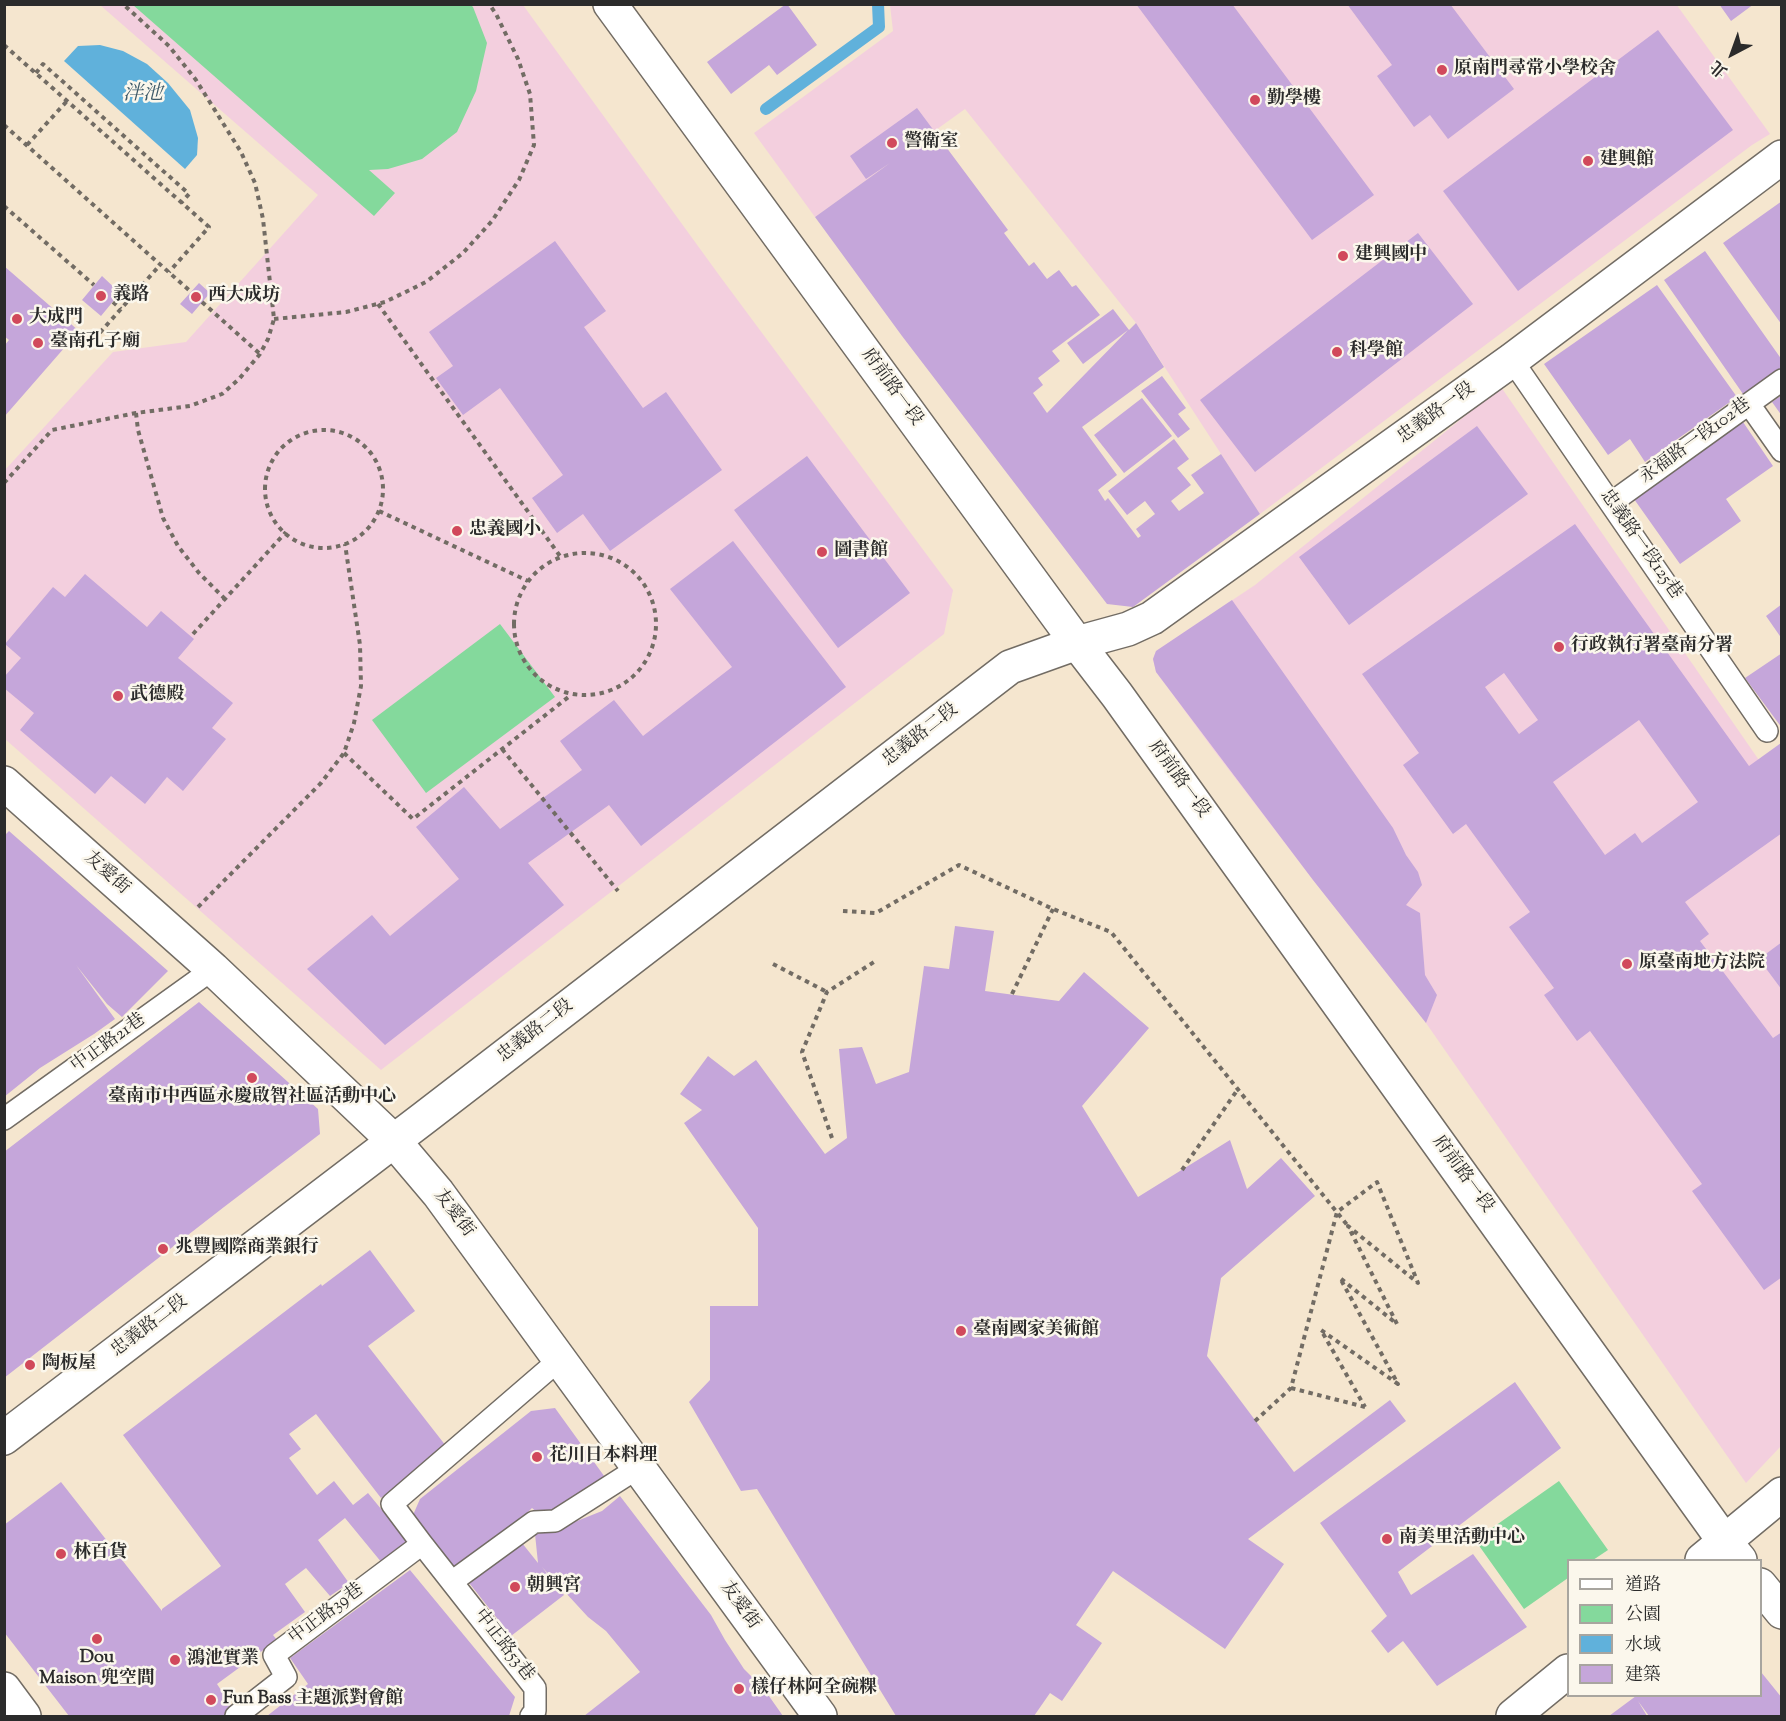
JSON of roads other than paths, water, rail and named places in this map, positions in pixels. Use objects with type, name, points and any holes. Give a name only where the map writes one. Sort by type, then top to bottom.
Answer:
[{"type":"street","name":"府前路一段","points":[[610,4],[1124,705],[1722,1554]]},
{"type":"street","name":"忠義路一段","points":[[1077,643],[1128,629],[1152,618],[1512,360],[1782,157]]},
{"type":"street","name":"忠義路二段","points":[[4,1438],[1010,667],[1077,643]]},
{"type":"street","name":"友愛街","points":[[6,789],[213,969],[394,1141],[438,1193],[820,1716]]},
{"type":"street","points":[[1722,1554],[1782,1494]]},
{"type":"street","points":[[1762,1586],[1782,1611]]},
{"type":"street","points":[[1513,1716],[1567,1673]]},
{"type":"street","points":[[4,1689],[24,1716]]},
{"type":"lane","name":"忠義路一段125巷","points":[[1512,360],[1767,730]]},
{"type":"lane","name":"永福路一段102巷","points":[[1611,504],[1782,380]]},
{"type":"lane","points":[[1749,404],[1782,451]]},
{"type":"lane","name":"中正路21巷","points":[[4,1119],[213,969]]},
{"type":"lane","points":[[559,1360],[392,1504],[453,1581],[534,1522],[555,1521],[638,1468]]},
{"type":"lane","name":"中正路39巷","points":[[236,1716],[286,1677],[274,1655],[422,1544]]},
{"type":"lane","name":"中正路53巷","points":[[453,1581],[535,1688],[535,1711],[531,1716]]},
{"type":"water","name":"泮池","points":[[100,45],[123,51],[147,64],[168,83],[190,110],[198,138],[197,155],[185,169],[64,61],[78,46]]},
{"type":"waterway","points":[[766,109],[879,27],[878,4]]},
{"type":"place","name":"原南門尋常小學校舍","points":[[1442,70]]},
{"type":"place","name":"勤學樓","points":[[1255,100]]},
{"type":"place","name":"警衛室","points":[[892,143]]},
{"type":"place","name":"建興館","points":[[1588,161]]},
{"type":"place","name":"建興國中","points":[[1343,256]]},
{"type":"place","name":"義路","points":[[101,296]]},
{"type":"place","name":"西大成坊","points":[[196,297]]},
{"type":"place","name":"大成門","points":[[17,319]]},
{"type":"place","name":"臺南孔子廟","points":[[38,343]]},
{"type":"place","name":"科學館","points":[[1337,352]]},
{"type":"place","name":"忠義國小","points":[[457,531]]},
{"type":"place","name":"圖書館","points":[[822,552]]},
{"type":"place","name":"行政執行署臺南分署","points":[[1559,647]]},
{"type":"place","name":"武德殿","points":[[118,696]]},
{"type":"place","name":"原臺南地方法院","points":[[1627,964]]},
{"type":"place","name":"臺南市中西區永慶啟智社區活動中心","points":[[252,1078]]},
{"type":"place","name":"兆豐國際商業銀行","points":[[163,1249]]},
{"type":"place","name":"臺南國家美術館","points":[[961,1331]]},
{"type":"place","name":"陶板屋","points":[[30,1365]]},
{"type":"place","name":"花川日本料理","points":[[537,1457]]},
{"type":"place","name":"南美里活動中心","points":[[1387,1539]]},
{"type":"place","name":"林百貨","points":[[61,1554]]},
{"type":"place","name":"朝興宮","points":[[515,1587]]},
{"type":"place","name":"Dou Maison 兜空間","points":[[97,1639]]},
{"type":"place","name":"鴻池實業","points":[[175,1660]]},
{"type":"place","name":"檨仔林阿全碗粿","points":[[739,1689]]},
{"type":"place","name":"Fun Bass 主題派對會館","points":[[211,1700]]}]
